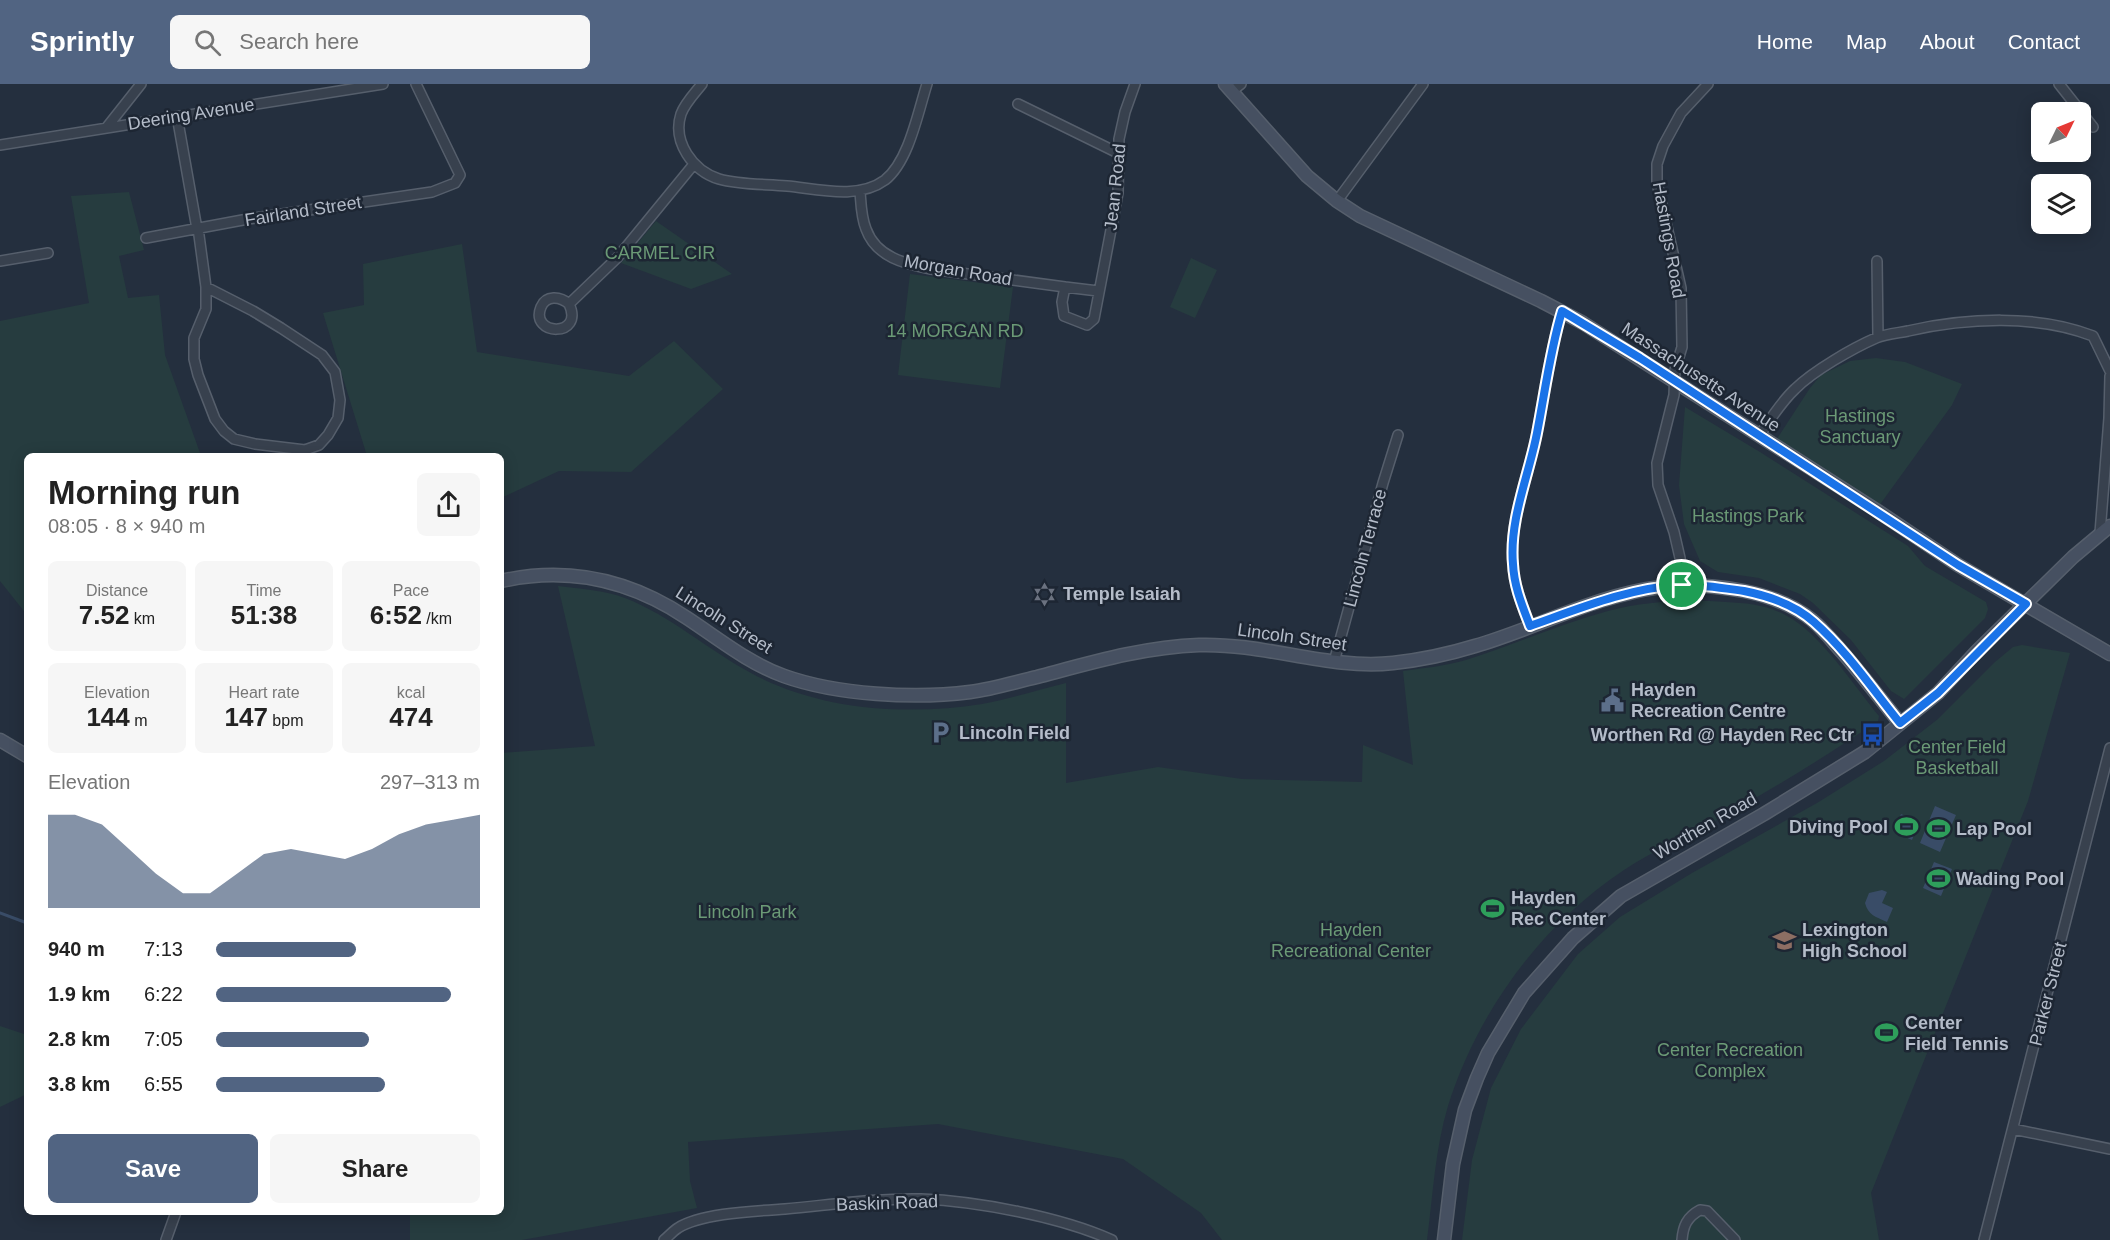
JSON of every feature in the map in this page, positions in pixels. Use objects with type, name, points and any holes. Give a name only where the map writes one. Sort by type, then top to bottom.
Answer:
[{"type":"main road","name":"Massachusetts Avenue","points":[[1233,86],[1307,176],[1337,201],[1360,216],[1562,311],[1640,358],[1958,565],[2110,654]]},
{"type":"main road","name":"Worthen Road","points":[[1444,1240],[1453,1164],[1465,1110],[1477,1078],[1488,1053],[1524,993],[1566,945],[1621,896],[1764,814],[1865,752],[1938,693],[2073,557],[2105,530]]},
{"type":"main road","name":"Lincoln Street","points":[[504,581],[552,574],[585,575],[625,586],[669,606],[742,656],[785,676],[843,690],[918,696],[974,692],[1142,651],[1201,645],[1262,648],[1362,665],[1413,660],[1474,646],[1615,597],[1659,587],[1682,585],[1715,587],[1761,595],[1780,601],[1813,621],[1900,723]]},
{"type":"main road","points":[[0,740],[24,754]]},
{"type":"street","points":[[108,127],[141,84]]},
{"type":"street","name":"Deering Avenue","points":[[0,145],[383,84]]},
{"type":"street","name":"Fairland Street","points":[[146,238],[432,192],[458,181],[460,175],[456,165],[416,84]]},
{"type":"street","points":[[702,84],[684,108],[680,122],[681,141],[689,159],[709,175],[728,181],[860,191],[886,179],[900,163],[927,84]]},
{"type":"street","name":"Jean Road","points":[[1065,287],[1062,302],[1064,316],[1087,325],[1094,319],[1118,193],[1118,153],[1125,112],[1135,84]]},
{"type":"street","points":[[1337,201],[1424,84]]},
{"type":"street","name":"Hastings Road","points":[[1682,585],[1680,558],[1674,532],[1658,485],[1657,463],[1674,395],[1675,370],[1682,347],[1681,288],[1657,183],[1657,164],[1663,146],[1681,113],[1708,84]]},
{"type":"street","points":[[2059,84],[2093,127]]},
{"type":"street","points":[[1018,104],[1118,153]]},
{"type":"street","points":[[177,116],[198,228],[206,287],[206,309],[195,338],[194,359],[214,419],[224,432],[234,439],[305,450],[319,445],[338,418],[340,400],[335,372],[322,355],[253,311],[206,287]]},
{"type":"street","points":[[569,304],[617,258],[694,164]]},
{"type":"street","name":"Morgan Road","points":[[860,191],[868,235],[891,257],[911,265],[931,269],[1065,287]]},
{"type":"street","points":[[0,261],[48,253]]},
{"type":"street","points":[[1877,261],[1878,337]]},
{"type":"street","points":[[1065,287],[1098,291]]},
{"type":"street","points":[[1530,626],[1515,586],[1513,549],[1562,311]]},
{"type":"street","points":[[1759,436],[1795,388],[1841,357],[1878,337],[1924,327],[2018,321],[2069,327],[2093,336],[2110,371]]},
{"type":"street","points":[[2105,530],[2110,376]]},
{"type":"street","name":"Lincoln Terrace","points":[[1334,662],[1398,435]]},
{"type":"street","name":"Parker Street","points":[[1984,1240],[2110,747]]},
{"type":"street","points":[[2013,1129],[2110,1149]]},
{"type":"street","name":"Baskin Road","points":[[664,1240],[679,1227],[699,1220],[741,1213],[921,1199],[1034,1215],[1095,1232],[1112,1240]]},
{"type":"street","points":[[1682,1240],[1683,1229],[1687,1221],[1700,1210],[1707,1210],[1735,1240]]},
{"type":"street","points":[[166,1240],[175,1215]]},
{"type":"green space","points":[[129,192],[144,250],[119,256],[128,298],[159,295],[165,355],[200,453],[24,453],[24,611],[0,581],[0,321],[89,303],[71,196]]},
{"type":"green space","name":"CARMEL CIR","points":[[656,221],[732,274],[691,289],[621,263]]},
{"type":"green space","points":[[462,244],[477,352],[629,376],[674,341],[723,389],[631,472],[559,471],[504,497],[504,453],[366,453],[323,313],[364,305],[363,264]]},
{"type":"green space","points":[[1191,258],[1217,270],[1195,318],[1170,307]]},
{"type":"green space","name":"14 MORGAN RD","points":[[910,274],[1013,287],[1000,388],[898,375]]},
{"type":"green space","name":"Hastings Sanctuary","points":[[1876,358],[1905,362],[1962,384],[1952,405],[1876,510],[1773,445],[1821,375],[1850,361]]},
{"type":"green space","name":"Hastings Park","points":[[1685,407],[1908,546],[1925,566],[1986,602],[1988,609],[1985,618],[1904,699],[1891,691],[1851,640],[1813,603],[1800,594],[1759,578],[1718,572],[1700,561],[1684,524],[1679,485]]},
{"type":"green space","name":"Lincoln Park","points":[[558,586],[601,591],[642,605],[751,673],[805,695],[834,702],[893,709],[953,708],[992,702],[1066,683],[1066,783],[1158,767],[1242,779],[1362,782],[1363,745],[1413,765],[1403,671],[1466,660],[1608,611],[1667,602],[1711,601],[1750,604],[1772,609],[1787,616],[1800,624],[1824,648],[1879,716],[1878,721],[1777,785],[1624,870],[1594,892],[1540,944],[1516,973],[1495,1004],[1476,1037],[1461,1071],[1448,1106],[1440,1139],[1427,1240],[1222,1240],[1201,1213],[1123,1159],[938,1124],[688,1142],[690,1181],[697,1208],[522,1240],[410,1240],[410,1215],[504,1215],[504,753],[595,746]]},
{"type":"green space","name":"Center Recreation Complex","points":[[2022,645],[2070,653],[2028,801],[1871,1193],[1879,1240],[1462,1240],[1472,1160],[1491,1088],[1521,1029],[1578,954],[1620,917],[1692,873],[1817,803],[1884,761],[1938,719],[1995,662],[2013,647]]},
{"type":"green space","points":[[0,1026],[24,1034],[24,1095],[0,1107]]},
{"type":"water","name":"Lap Pool","points":[[1935,806],[1956,815],[1940,852],[1920,843]]},
{"type":"water","name":"Diving Pool","points":[[1901,814],[1919,822],[1912,840],[1894,832]]},
{"type":"water","name":"Wading Pool","points":[[1934,862],[1952,869],[1941,896],[1923,888]]},
{"type":"water","points":[[1882,890],[1887,892],[1882,903],[1893,908],[1887,922],[1870,913],[1865,903],[1869,893]]},
{"type":"waterway","points":[[0,913],[24,922]]},
{"type":"place","name":"Temple Isaiah","points":[[1045,594]]},
{"type":"place","name":"Hayden Recreation Centre","points":[[1613,700]]},
{"type":"place","name":"Lincoln Field","points":[[941,733]]},
{"type":"place","name":"Worthen Rd @ Hayden Rec Ctr","points":[[1872,735]]},
{"type":"place","name":"Diving Pool","points":[[1906,827]]},
{"type":"place","name":"Lap Pool","points":[[1938,829]]},
{"type":"place","name":"Wading Pool","points":[[1938,879]]},
{"type":"place","name":"Hayden Rec Center","points":[[1493,908]]},
{"type":"place","name":"Lexington High School","points":[[1784,940]]},
{"type":"place","name":"Center Field Tennis","points":[[1887,1033]]},
{"type":"route","points":[[1562,311],[1640,358],[1958,565],[2026,604],[1938,693],[1900,723],[1826,634],[1799,611],[1780,601],[1761,595],[1715,587],[1682,585],[1659,587],[1615,597],[1530,626],[1515,586],[1513,549],[1517,520],[1562,311]]},
{"type":"park label","name":"Center Field Basketball","points":[[1957,757]]},
{"type":"park label","name":"Hayden Recreational Center","points":[[1351,940]]}]
